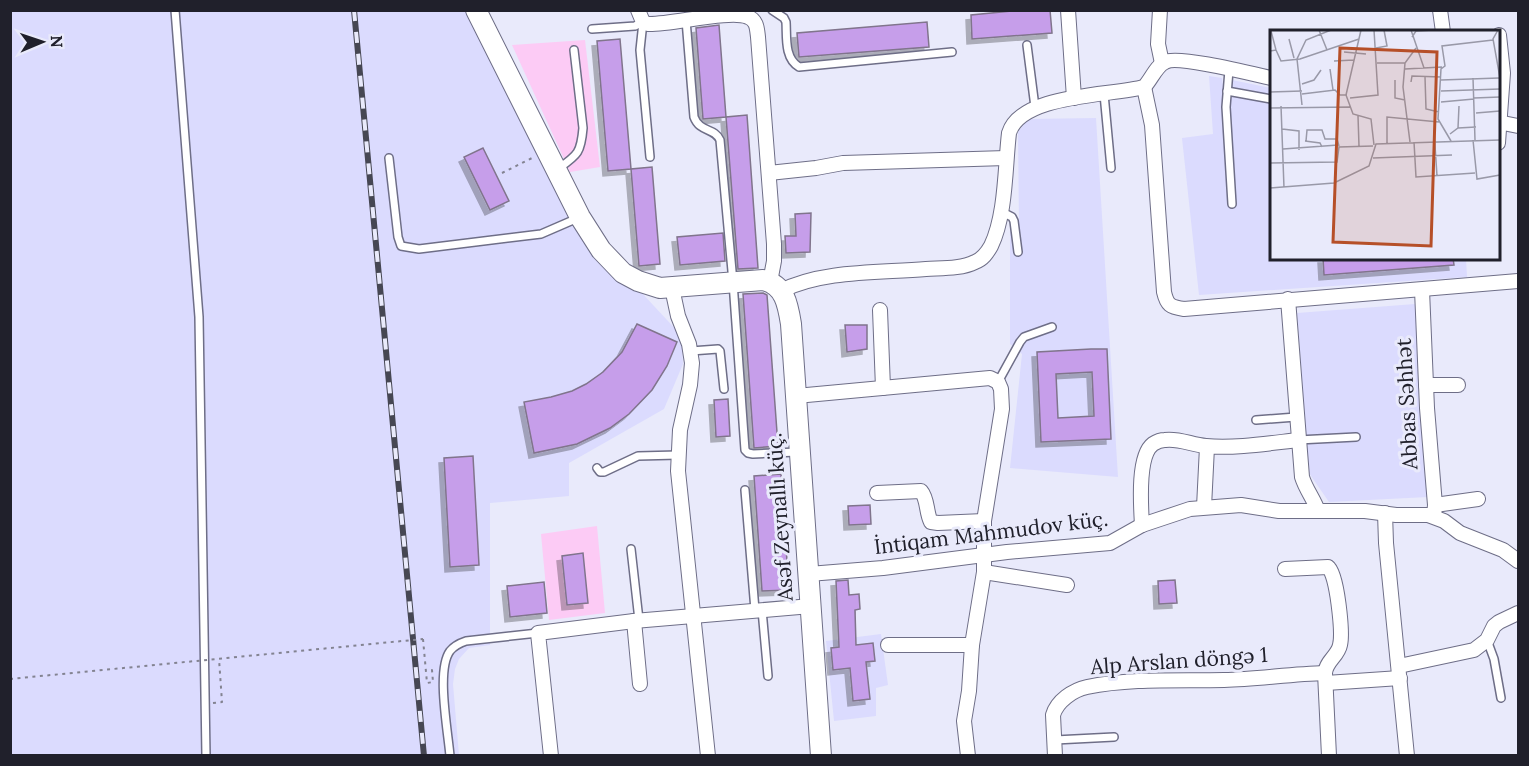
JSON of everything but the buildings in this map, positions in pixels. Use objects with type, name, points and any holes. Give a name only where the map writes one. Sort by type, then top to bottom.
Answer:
[{"type":"main road","points":[[476,10],[580,217],[601,250],[623,273],[647,285],[672,288],[754,280],[775,286]]},
{"type":"main road","name":"Asəf Zeynallı küç.","points":[[775,286],[786,298],[791,324],[821,756]]},
{"type":"street","points":[[1068,10],[1074,98]]},
{"type":"street","points":[[1160,10],[1158,44],[1162,63]]},
{"type":"street","points":[[1440,10],[1443,30]]},
{"type":"street","name":"Asəf Zeynallı küç.","points":[[641,16],[656,24],[694,17],[758,16],[775,286]]},
{"type":"street","points":[[1499,35],[1503,73],[1499,112]]},
{"type":"street","points":[[775,286],[819,278],[956,267],[974,263],[983,257],[996,231],[1012,124],[1020,115],[1035,107],[1074,98],[1144,87],[1162,63],[1176,60],[1270,78]]},
{"type":"street","points":[[1144,87],[1151,113],[1164,292],[1167,303],[1171,307],[1184,309],[1518,281]]},
{"type":"street","points":[[1499,122],[1518,126]]},
{"type":"street","points":[[769,173],[843,163],[1006,158]]},
{"type":"street","points":[[672,288],[674,304],[691,351],[691,376],[680,430],[678,454],[708,756]]},
{"type":"street","name":"Abbas Səhhət","points":[[1422,290],[1434,510]]},
{"type":"street","points":[[1288,299],[1302,477],[1318,511]]},
{"type":"street","points":[[880,310],[883,388]]},
{"type":"street","points":[[795,396],[990,378],[998,382],[1001,389],[1002,409],[984,521],[984,572],[972,645],[969,691],[964,721],[968,756]]},
{"type":"street","points":[[1426,385],[1458,386]]},
{"type":"street","points":[[1142,525],[1142,478],[1145,459],[1153,443],[1174,439],[1207,447],[1298,440]]},
{"type":"street","points":[[1204,507],[1207,447]]},
{"type":"street","points":[[878,494],[921,491],[924,494],[928,517],[932,522],[984,521]]},
{"type":"street","points":[[1434,510],[1478,499]]},
{"type":"street","name":"İntiqam Mahmudov küç.","points":[[808,574],[1110,543],[1142,525],[1190,509],[1241,505],[1279,511],[1385,513],[1434,510],[1460,533],[1503,550],[1518,561]]},
{"type":"street","points":[[1385,513],[1407,756]]},
{"type":"street","points":[[1285,569],[1329,567],[1334,572],[1339,607],[1340,644],[1328,662],[1325,678],[1329,756]]},
{"type":"street","points":[[984,572],[1067,585]]},
{"type":"street","points":[[551,756],[538,633],[636,621],[811,606]]},
{"type":"street","points":[[1325,678],[1400,672],[1474,650],[1487,640],[1494,626],[1518,613]]},
{"type":"street","points":[[636,621],[639,684]]},
{"type":"street","points":[[888,645],[972,645]]},
{"type":"street","name":"Alp Arslan döngə 1","points":[[1055,756],[1053,715],[1055,709],[1060,702],[1077,690],[1086,687],[1147,681],[1325,678]]},
{"type":"lane","points":[[175,10],[200,317],[206,756]]},
{"type":"lane","points":[[772,10],[784,18],[789,57],[799,67],[952,52]]},
{"type":"lane","points":[[591,29],[635,26],[641,16]]},
{"type":"lane","points":[[641,16],[640,50],[650,157]]},
{"type":"lane","points":[[694,17],[694,117],[700,127],[718,136],[720,141],[745,450],[753,454],[800,451]]},
{"type":"lane","points":[[1027,45],[1035,107]]},
{"type":"lane","points":[[556,169],[575,156],[580,150],[582,139],[574,50]]},
{"type":"lane","points":[[1229,70],[1227,91],[1232,204]]},
{"type":"lane","points":[[1227,91],[1270,99]]},
{"type":"lane","points":[[1104,94],[1111,168]]},
{"type":"lane","points":[[389,158],[398,237],[403,247],[419,249],[541,234],[580,217]]},
{"type":"lane","points":[[1000,211],[1012,216],[1018,252]]},
{"type":"lane","points":[[998,382],[1024,337],[1052,327]]},
{"type":"lane","points":[[691,351],[718,349],[720,351],[724,388]]},
{"type":"lane","points":[[1256,420],[1296,417]]},
{"type":"lane","points":[[1298,440],[1356,437]]},
{"type":"lane","points":[[597,468],[600,472],[604,472],[638,456],[678,454]]},
{"type":"lane","points":[[745,489],[768,676]]},
{"type":"lane","points":[[631,549],[636,621]]},
{"type":"lane","points":[[450,756],[443,679],[450,651],[457,644],[466,641],[538,633]]},
{"type":"lane","points":[[1487,640],[1494,659],[1501,698]]},
{"type":"lane","points":[[1055,740],[1114,737]]},
{"type":"path","points":[[502,173],[547,151]]},
{"type":"path","points":[[10,679],[423,639],[427,683],[433,682],[432,670]]},
{"type":"path","points":[[219,660],[222,702]]},
{"type":"shaded area","points":[[10,11],[466,11],[586,246],[601,265],[640,291],[681,335],[683,364],[664,409],[569,463],[569,496],[490,503],[490,645],[469,648],[459,659],[455,669],[453,684],[459,755],[11,755]]},
{"type":"shaded area","points":[[585,40],[600,167],[570,172],[512,45]]},
{"type":"shaded area","points":[[1209,76],[1222,78],[1223,86],[1227,87],[1231,87],[1232,80],[1270,88],[1270,260],[1466,260],[1467,277],[1199,295],[1182,138],[1213,134]]},
{"type":"shaded area","points":[[1096,118],[1118,477],[1010,468],[1022,354],[1010,344],[1010,228],[1019,226],[1018,132],[1028,119]]},
{"type":"shaded area","points":[[1415,304],[1428,497],[1329,502],[1309,473],[1297,313]]},
{"type":"shaded area","points":[[597,526],[605,613],[549,620],[541,534]]},
{"type":"shaded area","points":[[881,634],[888,685],[876,688],[876,716],[834,721],[826,641]]},
{"type":"railway","points":[[354,10],[424,756]]}]
